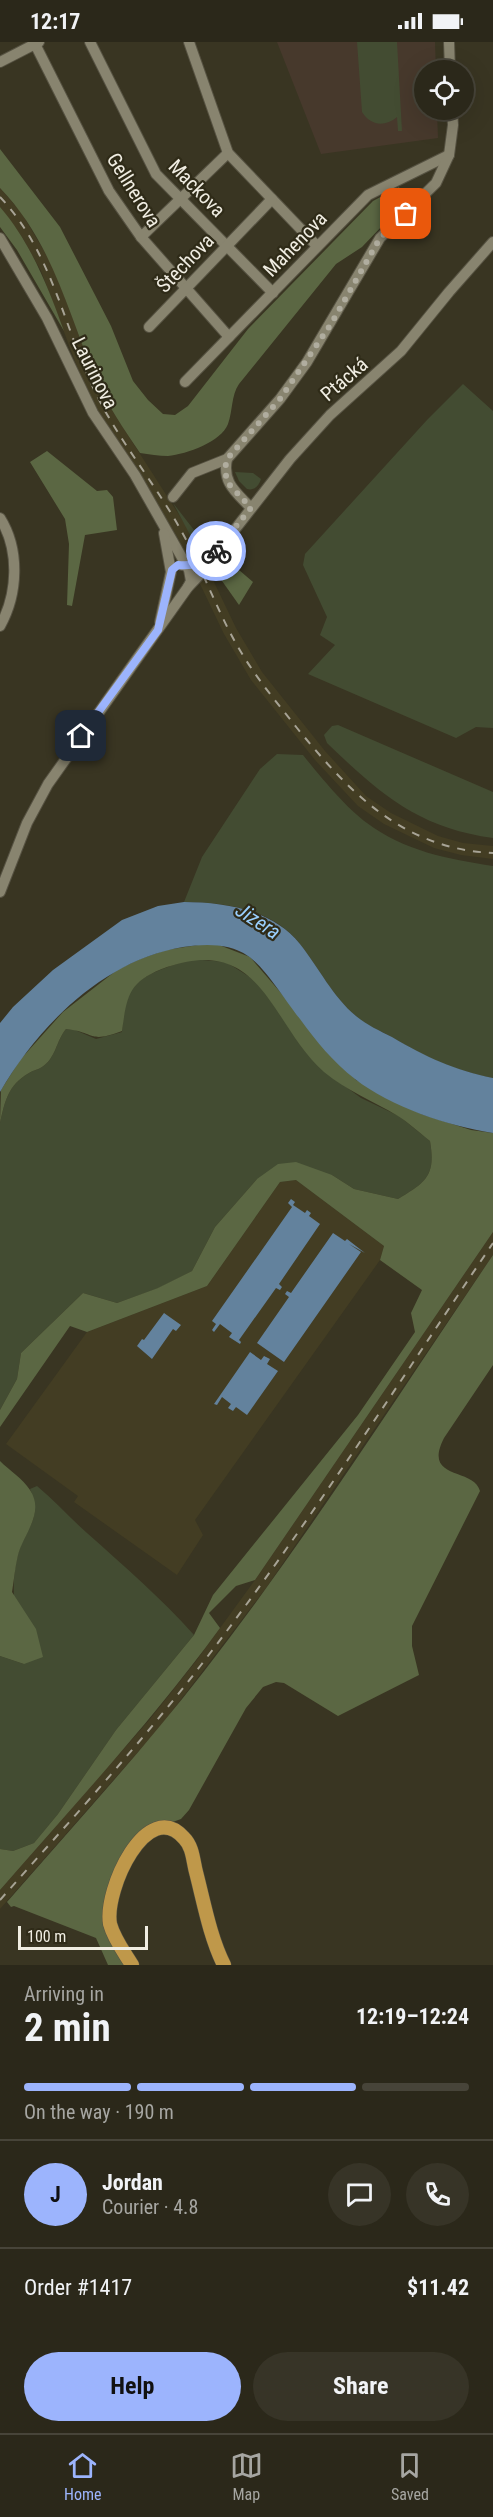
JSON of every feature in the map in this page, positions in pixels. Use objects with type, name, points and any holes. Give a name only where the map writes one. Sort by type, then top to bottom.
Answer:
[{"type":"main road","points":[[132,1965],[119,1946],[110,1924],[111,1895],[129,1853],[153,1831],[169,1827],[177,1831],[188,1842],[206,1910],[224,1965]]},
{"type":"street","name":"Mackova","points":[[90,42],[156,174],[273,292]]},
{"type":"street","points":[[189,42],[228,153],[235,163],[317,246]]},
{"type":"street","points":[[449,42],[450,60]]},
{"type":"street","points":[[0,62],[37,43]]},
{"type":"street","name":"Gellnerova","points":[[37,43],[109,191],[141,237],[229,337]]},
{"type":"street","points":[[173,497],[192,473],[227,459],[280,399],[331,324],[380,238],[436,183],[449,155],[453,120]]},
{"type":"street","points":[[141,237],[228,153]]},
{"type":"street","name":"Mahenova","points":[[185,382],[368,195],[449,155]]},
{"type":"street","name":"Štechova","points":[[149,327],[272,199]]},
{"type":"street","name":"Laurinova","points":[[0,238],[47,318],[93,413],[135,475],[187,567]]},
{"type":"street","name":"Ptácká","points":[[0,892],[27,823],[48,784],[188,587],[214,560],[251,508],[316,429],[402,351],[493,242]]},
{"type":"street","points":[[227,459],[225,469],[227,482],[251,508]]},
{"type":"street","points":[[0,518],[11,541],[15,585],[0,626]]},
{"type":"street","name":"Laurinova","points":[[162,524],[170,578]]},
{"type":"street","name":"Ptácká","points":[[187,567],[199,564],[222,546]]},
{"type":"street","points":[[178,565],[187,567],[190,575],[188,587],[178,590],[170,578],[178,565]]},
{"type":"street","name":"Ptácká","points":[[158,630],[170,578]]},
{"type":"shaded area","points":[[277,42],[435,42],[436,60],[414,60],[414,120],[437,120],[438,138],[321,154]]},
{"type":"shaded area","points":[[0,188],[21,212],[53,266],[96,380],[108,404],[190,532],[236,628],[262,672],[325,751],[366,796],[391,813],[438,836],[463,843],[493,846],[493,859],[461,855],[434,848],[384,824],[358,806],[315,760],[251,680],[224,634],[178,538],[97,410],[84,385],[41,271],[22,237],[0,207]]},
{"type":"shaded area","points":[[296,1180],[384,1246],[380,1260],[195,1520],[203,1535],[177,1575],[74,1502],[78,1496],[6,1444],[87,1332],[207,1286],[280,1182]]},
{"type":"shaded area","points":[[493,1232],[493,1255],[266,1588],[160,1727],[0,1909],[0,1890],[150,1719],[255,1580]]},
{"type":"green space","points":[[357,42],[397,42],[402,131],[398,131],[397,117],[378,124],[362,112]]},
{"type":"green space","points":[[0,149],[60,227],[111,326],[133,381],[163,414],[175,415],[188,406],[248,329],[373,201],[399,187],[406,201],[362,247],[336,264],[239,384],[228,424],[224,430],[211,442],[193,450],[168,456],[154,455],[140,453],[100,389],[46,255],[18,209],[0,188]]},
{"type":"green space","points":[[0,207],[30,250],[64,331],[17,250],[0,227]]},
{"type":"green space","points":[[463,384],[493,411],[493,728],[476,727],[456,738],[308,674],[335,645],[320,635],[327,617],[303,565],[305,554],[427,420]]},
{"type":"green space","points":[[47,451],[97,491],[107,490],[113,497],[117,530],[85,535],[72,606],[67,605],[69,544],[65,519],[30,462]]},
{"type":"green space","points":[[235,472],[253,473],[261,479],[256,487],[247,489],[239,481]]},
{"type":"green space","points":[[173,503],[208,548],[203,559]]},
{"type":"green space","points":[[225,558],[253,582],[239,605],[215,571]]},
{"type":"green space","points":[[338,725],[493,792],[493,838],[443,826],[401,806],[364,778],[327,743],[324,735],[332,726]]},
{"type":"green space","points":[[277,754],[303,755],[350,809],[381,833],[396,841],[443,857],[493,866],[493,1078],[464,1071],[438,1061],[360,1019],[340,1000],[289,932],[262,915],[232,906],[184,902],[202,857],[260,769]]},
{"type":"green space","points":[[198,945],[219,945],[250,957],[356,1080],[421,1114],[471,1130],[493,1133],[493,1232],[255,1580],[236,1586],[209,1613],[220,1628],[141,1729],[0,1890],[0,1849],[13,1851],[34,1843],[58,1814],[116,1730],[194,1635],[213,1595],[358,1415],[415,1332],[411,1313],[422,1290],[380,1260],[384,1246],[296,1180],[280,1182],[207,1286],[87,1332],[70,1326],[0,1427],[0,1410],[17,1379],[21,1353],[83,1293],[117,1303],[158,1288],[192,1271],[215,1227],[257,1179],[278,1164],[296,1162],[332,1175],[354,1189],[398,1199],[416,1188],[427,1177],[430,1170],[430,1141],[398,1116],[324,1072],[290,1031],[261,989],[245,973],[224,963],[199,960],[154,972],[137,984],[128,998],[122,1031],[97,1037],[66,1029],[47,1063],[22,1078],[12,1088],[0,1123],[1,1090],[20,1060],[63,1012],[117,970],[166,950]]},
{"type":"green space","points":[[191,959],[226,962],[259,983],[301,1045],[322,1069],[361,1098],[399,1116],[430,1141],[430,1170],[427,1177],[416,1188],[398,1199],[354,1189],[332,1175],[257,1179],[215,1227],[192,1271],[159,1288],[117,1303],[83,1293],[21,1353],[17,1379],[0,1410],[0,1123],[8,1094],[22,1078],[47,1063],[66,1029],[75,1030],[96,1039],[122,1032],[126,998],[137,983],[154,972]]},
{"type":"green space","points":[[493,1255],[493,1365],[444,1438],[439,1452],[440,1461],[444,1467],[469,1479],[480,1491],[412,1626],[412,1646],[419,1675],[338,1716],[284,1683],[276,1682],[263,1687],[246,1708],[189,1810],[181,1819],[170,1823],[123,1858],[110,1879],[103,1905],[103,1920],[126,1965],[108,1965],[96,1938],[14,1906],[11,1907],[7,1902],[157,1729],[243,1620],[352,1465]]},
{"type":"green space","points":[[0,1461],[20,1478],[34,1498],[34,1515],[18,1555],[12,1592],[36,1629],[43,1657],[24,1664],[0,1656]]},
{"type":"green space","points":[[37,1486],[155,1595],[194,1635],[116,1730],[58,1814],[34,1843],[13,1851],[0,1849],[0,1656],[24,1664],[15,1609],[15,1568],[21,1544],[34,1516],[34,1500],[30,1489]]},
{"type":"water","name":"Jizera","points":[[184,902],[232,906],[276,923],[300,944],[340,1000],[360,1019],[441,1062],[493,1078],[493,1133],[458,1126],[421,1114],[369,1089],[339,1066],[325,1051],[255,961],[241,952],[217,946],[183,947],[154,954],[101,981],[76,999],[54,1020],[16,1067],[0,1092],[0,1023],[13,1007],[53,970],[122,920],[158,906]]},
{"type":"water","points":[[291,1199],[295,1202],[293,1205],[305,1213],[307,1210],[311,1213],[309,1216],[320,1224],[279,1284],[282,1287],[280,1290],[276,1288],[239,1340],[240,1344],[229,1337],[232,1333],[220,1324],[214,1332],[212,1330],[216,1324],[212,1321],[292,1207],[288,1203]]},
{"type":"water","points":[[333,1233],[345,1241],[347,1239],[365,1253],[349,1244],[361,1252],[284,1362],[257,1343],[289,1297],[285,1294],[287,1291],[291,1293]]},
{"type":"water","points":[[164,1313],[181,1325],[176,1331],[173,1329],[152,1359],[137,1346]]},
{"type":"water","points":[[250,1352],[261,1360],[264,1356],[270,1359],[267,1364],[278,1371],[247,1415],[236,1407],[233,1411],[228,1408],[231,1404],[222,1397],[217,1405],[214,1404]]},
{"type":"railway","points":[[0,197],[31,239],[43,262],[101,403],[172,515],[191,548],[233,638],[268,691],[337,774],[381,813],[405,829],[432,841],[461,849],[493,853]]},
{"type":"railway","points":[[0,1900],[153,1725],[201,1665],[277,1562],[350,1457],[493,1243]]},
{"type":"way so far","points":[[216,551],[251,508],[227,482],[225,469],[227,459],[280,399],[331,324],[380,238],[406,214]]},
{"type":"route","points":[[81,736],[158,630],[172,570],[178,565],[192,567],[199,564],[216,551]]}]
